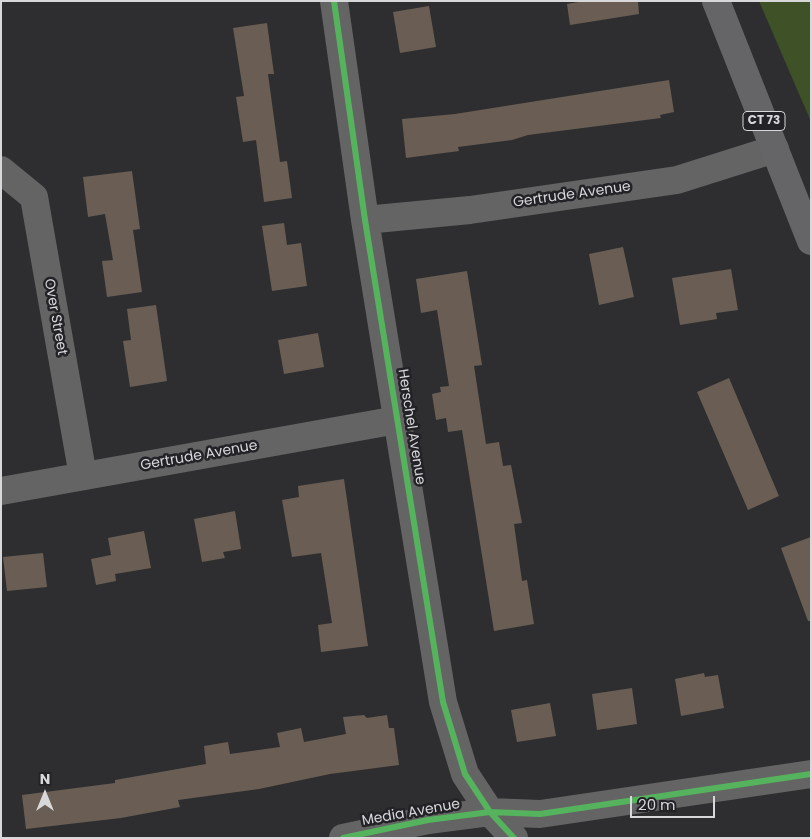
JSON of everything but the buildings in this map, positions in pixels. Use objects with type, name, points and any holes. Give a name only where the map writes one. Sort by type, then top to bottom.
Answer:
[{"type":"main road","name":"CT 73","points":[[716,1],[811,241]]},
{"type":"street","name":"Herschel Avenue","points":[[334,1],[365,220],[443,702],[465,774],[490,812],[514,838]]},
{"type":"street","name":"Gertrude Avenue","points":[[365,220],[470,210],[678,180],[776,149]]},
{"type":"street","name":"Over Street","points":[[3,171],[34,197],[83,476]]},
{"type":"street","name":"Gertrude Avenue","points":[[1,490],[397,420]]},
{"type":"street","name":"Media Avenue","points":[[343,838],[428,820],[490,812],[540,814],[811,774]]},
{"type":"green space","points":[[759,1],[811,1],[811,122],[809,117]]},
{"type":"cycle path","points":[[334,1],[365,220],[443,702],[465,774],[490,812],[514,838]]},
{"type":"cycle path","points":[[343,838],[428,820],[490,812],[540,814],[811,774]]}]
